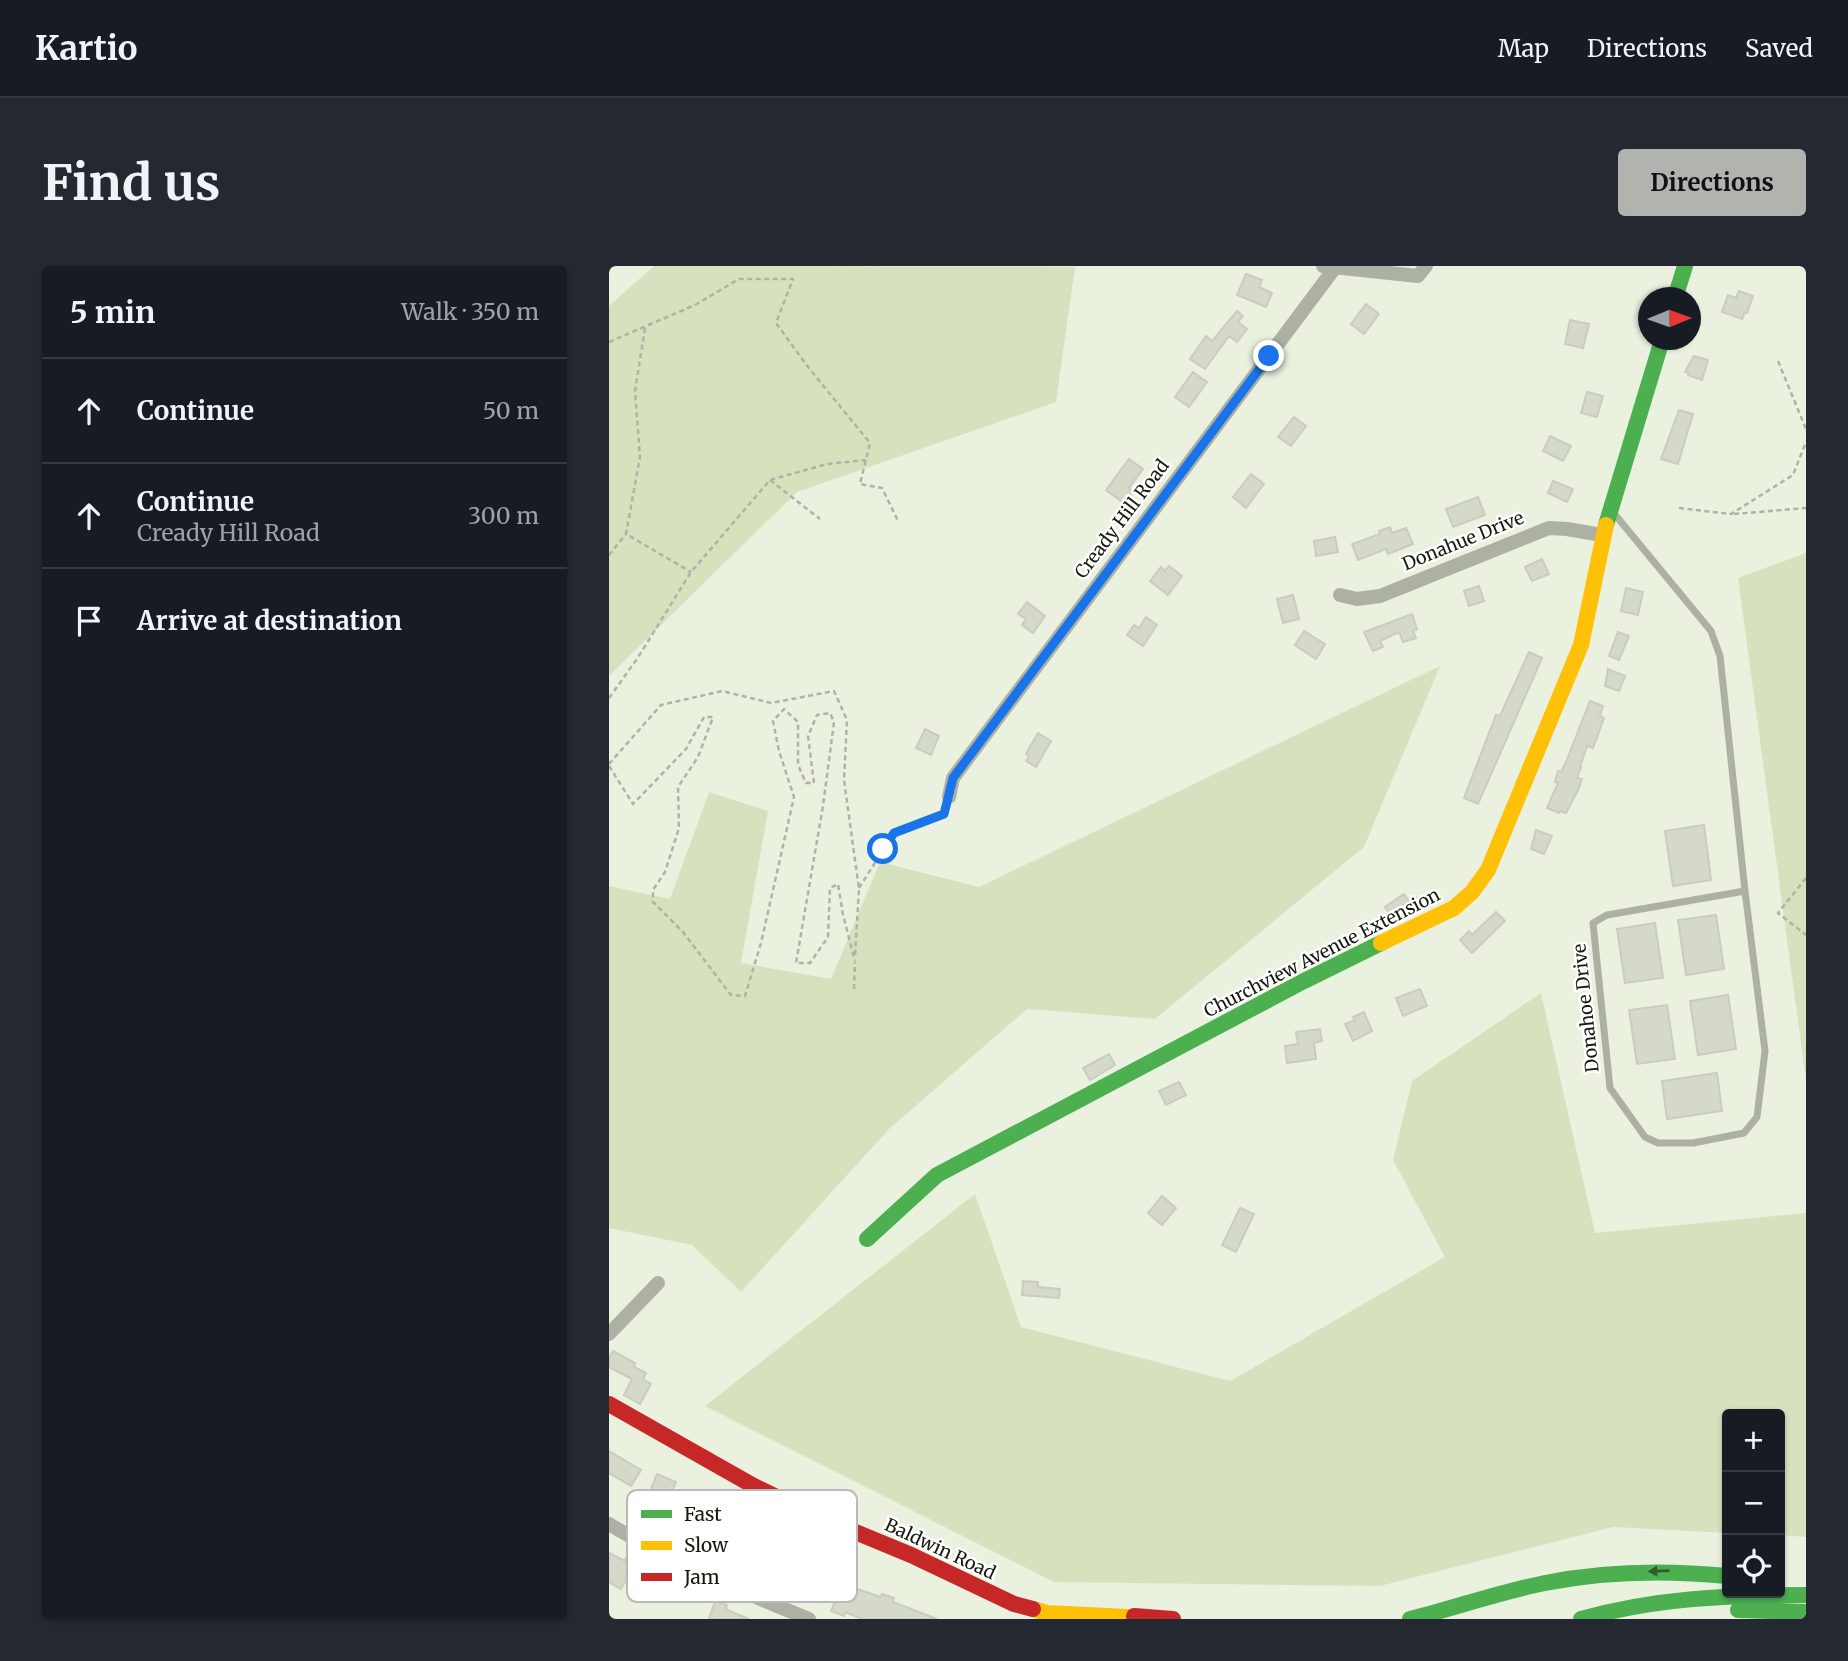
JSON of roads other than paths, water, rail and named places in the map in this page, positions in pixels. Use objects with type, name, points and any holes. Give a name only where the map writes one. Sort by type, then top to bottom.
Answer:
[{"type":"main road","points":[[1678,287],[1685,266]]},
{"type":"main road","name":"Churchview Avenue Extension","points":[[867,1239],[937,1175],[1302,982],[1454,908],[1472,892],[1487,870],[1581,645],[1609,508],[1659,350]]},
{"type":"main road","name":"Baldwin Road","points":[[609,1404],[762,1490]]},
{"type":"main road","name":"Baldwin Road","points":[[857,1533],[1014,1604],[1047,1613],[1158,1619]]},
{"type":"main road","points":[[1410,1619],[1445,1612],[1545,1583],[1613,1574],[1669,1571],[1722,1576]]},
{"type":"main road","points":[[1785,1582],[1806,1584]]},
{"type":"main road","points":[[1581,1619],[1611,1609],[1668,1599],[1806,1595]]},
{"type":"main road","points":[[1624,1619],[1683,1610],[1806,1612]]},
{"type":"main road","points":[[1134,1616],[1173,1619]]},
{"type":"street","points":[[1329,267],[1418,276],[1426,266]]},
{"type":"street","name":"Cready Hill Road","points":[[949,797],[953,778],[1329,267]]},
{"type":"street","name":"Donahue Drive","points":[[1340,595],[1357,599],[1380,596],[1549,528],[1602,535]]},
{"type":"street","points":[[609,1334],[658,1283]]},
{"type":"street","points":[[609,1524],[627,1535]]},
{"type":"street","points":[[767,1602],[809,1619]]},
{"type":"lane","name":"Donahoe Drive","points":[[1609,508],[1711,631],[1720,656],[1765,1051],[1757,1117],[1744,1133],[1693,1143],[1658,1143],[1645,1137],[1610,1088],[1593,923],[1607,915],[1745,891]]}]
